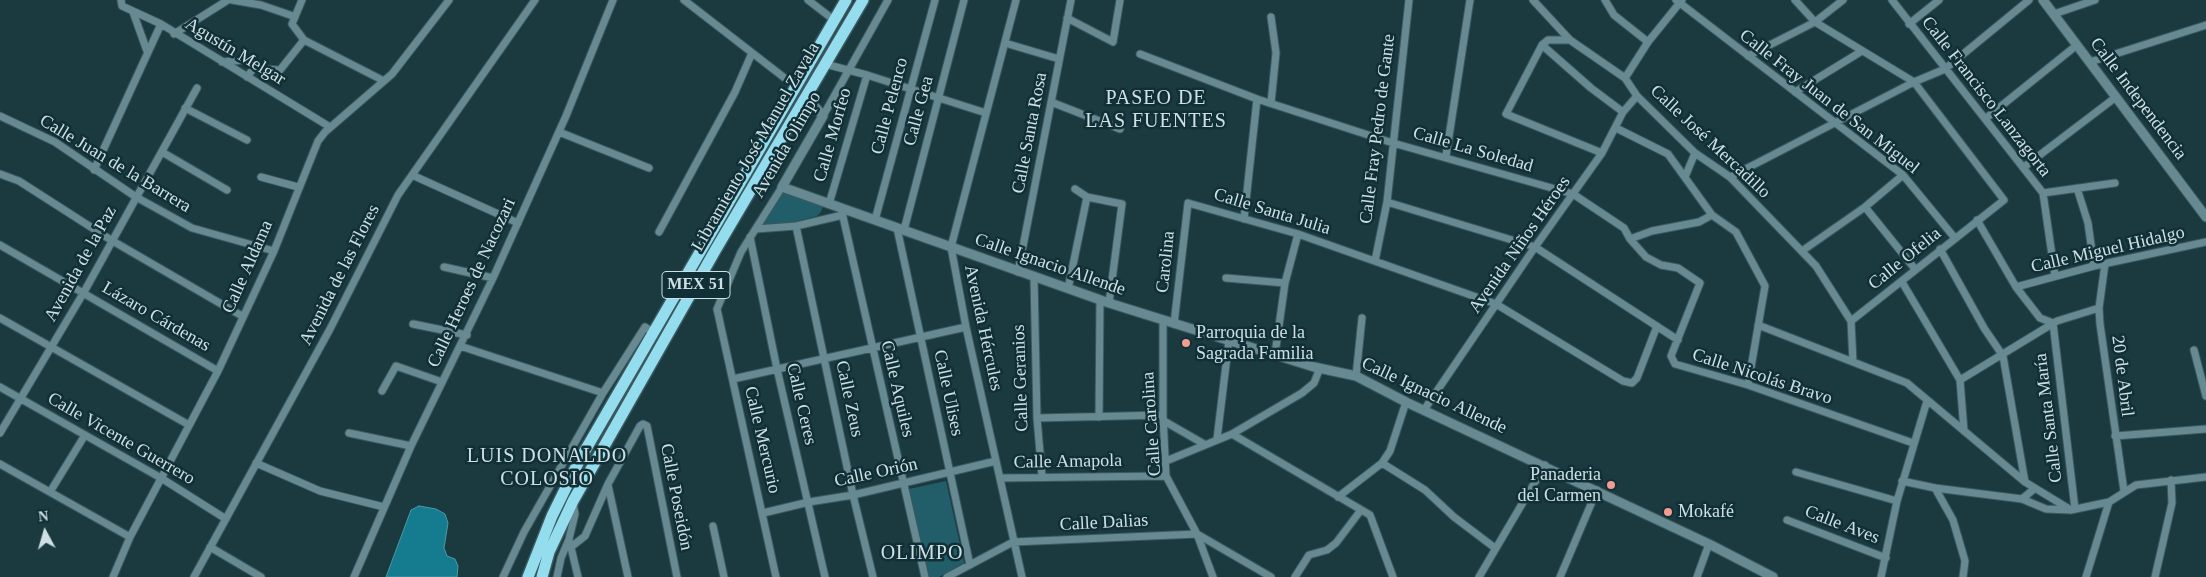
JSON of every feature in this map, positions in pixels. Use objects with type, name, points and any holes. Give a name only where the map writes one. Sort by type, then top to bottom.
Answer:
[{"type":"main road","name":"Libramiento José Manuel Zavala","points":[[528,577],[552,516],[649,330],[706,239],[846,0]]},
{"type":"main road","name":"Libramiento José Manuel Zavala","points":[[542,577],[548,552],[573,501],[863,0]]},
{"type":"street","points":[[174,34],[230,0],[261,5],[292,20],[304,40],[384,80]]},
{"type":"street","points":[[292,20],[302,0]]},
{"type":"street","name":"Calle Aldama","points":[[113,577],[130,537],[218,370],[274,251],[318,141],[330,127],[384,80],[415,47],[449,0]]},
{"type":"street","name":"Avenida de las Flores","points":[[194,577],[330,329],[382,222],[412,175],[535,0]]},
{"type":"street","name":"Calle Heroes de Nacozari","points":[[354,577],[411,446],[467,335],[518,224],[614,0]]},
{"type":"street","points":[[684,0],[795,86]]},
{"type":"street","points":[[808,0],[834,20]]},
{"type":"street","name":"Avenida Olimpo","points":[[718,309],[741,252],[782,187],[888,0]]},
{"type":"street","name":"Calle Pelenco","points":[[875,220],[909,89],[935,0]]},
{"type":"street","name":"Calle Gea","points":[[900,229],[964,0]]},
{"type":"street","name":"Avenida Hércules","points":[[1016,0],[951,247],[966,327],[1022,577]]},
{"type":"street","name":"Calle Santa Rosa","points":[[1018,272],[1071,0]]},
{"type":"street","points":[[1067,18],[1112,42],[1120,0]]},
{"type":"street","name":"Calle Fray Pedro de Gante","points":[[1375,261],[1387,202],[1409,0]]},
{"type":"street","points":[[1446,156],[1470,0]]},
{"type":"street","name":"Calle José Mercadillo","points":[[1533,0],[1570,40],[1624,78],[1637,96],[1695,153],[1730,177],[1816,266],[1851,321]]},
{"type":"street","points":[[1605,0],[1614,15],[1648,42]]},
{"type":"street","points":[[1796,0],[1815,22],[1914,82]]},
{"type":"street","points":[[1748,56],[1815,22],[1843,0]]},
{"type":"street","name":"Calle Francisco Lanzagorta","points":[[1892,0],[2044,193],[2055,276]]},
{"type":"street","points":[[1909,24],[1939,0]]},
{"type":"street","points":[[1730,177],[1914,82],[1945,69],[2029,0]]},
{"type":"street","name":"Calle Independencia","points":[[2043,0],[2206,217]]},
{"type":"street","points":[[2054,14],[2095,0]]},
{"type":"street","points":[[1624,78],[1679,1]]},
{"type":"street","name":"Calle Fray Juan de San Miguel","points":[[1679,1],[1903,175],[1954,237]]},
{"type":"street","name":"Agustín Melgar","points":[[122,3],[133,12],[161,24],[174,34],[330,127]]},
{"type":"street","points":[[133,12],[147,51]]},
{"type":"street","points":[[1271,18],[1276,53],[1271,103]]},
{"type":"street","points":[[94,170],[161,24]]},
{"type":"street","points":[[2090,62],[2206,25]]},
{"type":"street","points":[[222,62],[245,60],[264,69],[280,70],[304,40]]},
{"type":"street","points":[[1570,40],[1548,40],[1542,46],[1506,114],[1602,153]]},
{"type":"street","points":[[1005,43],[1059,59]]},
{"type":"street","points":[[1985,119],[2077,45]]},
{"type":"street","points":[[1542,46],[1591,88],[1623,112]]},
{"type":"street","points":[[1795,92],[1862,51]]},
{"type":"street","points":[[659,232],[735,92],[752,53]]},
{"type":"street","name":"Calle La Soledad","points":[[1140,54],[1271,103],[1393,143],[1446,156],[1573,194],[1624,228],[1630,240],[1646,257],[1661,265],[1678,268],[1700,282],[1678,340]]},
{"type":"street","points":[[825,64],[867,75],[986,113]]},
{"type":"street","points":[[247,77],[256,65]]},
{"type":"street","name":"Calle Morfeo","points":[[829,204],[867,75]]},
{"type":"street","name":"Calle Ofelia","points":[[1851,321],[1902,282],[1954,237],[2004,200],[1914,82]]},
{"type":"street","name":"Avenida de la Paz","points":[[0,433],[84,292],[111,240],[197,88]]},
{"type":"street","points":[[806,96],[823,116]]},
{"type":"street","name":"Avenida Niños Héroes","points":[[1424,410],[1535,246],[1602,153],[1623,112],[1637,96]]},
{"type":"street","points":[[2024,167],[2116,96]]},
{"type":"street","points":[[1244,219],[1257,98]]},
{"type":"street","points":[[1051,102],[1120,129]]},
{"type":"street","points":[[186,108],[247,140]]},
{"type":"street","name":"Calle Juan de la Barrera","points":[[0,116],[55,142],[136,197],[192,228],[274,251]]},
{"type":"street","points":[[1616,128],[1668,154],[1712,215],[1736,232],[1764,286],[1748,385]]},
{"type":"street","points":[[558,132],[649,168]]},
{"type":"street","points":[[162,152],[227,190]]},
{"type":"street","points":[[1685,177],[1695,153]]},
{"type":"street","points":[[0,174],[19,181],[111,240],[242,316]]},
{"type":"street","points":[[412,175],[518,224]]},
{"type":"street","points":[[1802,251],[1865,207],[1903,175]]},
{"type":"street","points":[[261,177],[298,187]]},
{"type":"street","points":[[2044,193],[2115,183]]},
{"type":"street","name":"Calle Ignacio Allende","points":[[782,187],[829,204],[842,211],[875,220],[1034,278],[1163,321],[1320,368],[1356,376],[1406,402],[1545,465],[1709,544],[1759,574],[1773,577]]},
{"type":"street","points":[[2077,188],[2088,224],[2094,266]]},
{"type":"street","points":[[1075,189],[1087,196],[1122,204],[1104,301],[1099,417]]},
{"type":"street","points":[[1068,289],[1087,196]]},
{"type":"street","name":"Calle Santa Julia","points":[[1188,202],[1298,234],[1496,304],[1624,382],[1632,383],[1657,326]]},
{"type":"street","name":"Carolina","points":[[1174,324],[1188,202]]},
{"type":"street","name":"Calle Nicolás Bravo","points":[[1387,202],[1535,246],[1678,340],[1671,356],[1676,364],[1748,385],[1914,443]]},
{"type":"street","points":[[1865,207],[1915,269]]},
{"type":"street","points":[[756,229],[796,226],[842,211]]},
{"type":"street","name":"Calle Aquiles","points":[[842,211],[925,577]]},
{"type":"street","points":[[1630,240],[1652,231],[1699,222],[1712,215]]},
{"type":"street","points":[[1978,220],[2016,287],[2040,318],[2053,323]]},
{"type":"street","name":"Calle Zeus","points":[[796,226],[853,495],[873,577]]},
{"type":"street","name":"Calle Ulises","points":[[900,229],[970,565]]},
{"type":"street","points":[[1275,354],[1285,282],[1298,234]]},
{"type":"street","name":"Calle Ceres","points":[[750,237],[777,370],[825,577]]},
{"type":"street","name":"Calle Miguel Hidalgo","points":[[2016,287],[2094,266],[2206,242]]},
{"type":"street","name":"Lázaro Cárdenas","points":[[0,245],[218,370]]},
{"type":"street","points":[[1940,249],[1984,328],[2003,356],[2025,482]]},
{"type":"street","name":"20 de Abril","points":[[2105,264],[2099,308],[2124,491]]},
{"type":"street","points":[[444,267],[493,278]]},
{"type":"street","name":"Calle Geranios","points":[[1034,278],[1036,418],[1042,476]]},
{"type":"street","points":[[1226,278],[1285,282]]},
{"type":"street","points":[[1902,282],[1960,380],[1964,431]]},
{"type":"street","points":[[1960,380],[2003,356],[2053,323],[2099,308]]},
{"type":"street","name":"Calle Mercurio","points":[[718,309],[776,577]]},
{"type":"street","points":[[0,318],[189,424]]},
{"type":"street","points":[[1356,376],[1362,318]]},
{"type":"street","name":"Calle Carolina","points":[[1163,321],[1163,418],[1166,476],[1197,534],[1213,577]]},
{"type":"street","points":[[1851,321],[1853,362]]},
{"type":"street","name":"Calle Santa María","points":[[2053,323],[2073,510]]},
{"type":"street","points":[[413,324],[467,335]]},
{"type":"street","points":[[1758,325],[1907,383],[2025,482],[2073,510]]},
{"type":"street","points":[[733,380],[966,327]]},
{"type":"street","points":[[503,577],[524,532],[603,393],[649,330]]},
{"type":"street","points":[[1217,439],[1229,340]]},
{"type":"street","points":[[460,346],[603,393]]},
{"type":"street","points":[[2194,350],[2206,396]]},
{"type":"street","points":[[382,391],[396,366],[442,382]]},
{"type":"street","points":[[1166,461],[1232,434],[1302,393],[1314,383],[1320,368]]},
{"type":"street","name":"Calle Vicente Guerrero","points":[[2,389],[161,478],[226,519]]},
{"type":"street","points":[[1881,577],[1902,481],[1928,401]]},
{"type":"street","points":[[1338,497],[1382,463],[1390,451],[1406,402]]},
{"type":"street","points":[[1036,418],[1163,418],[1204,444]]},
{"type":"street","name":"Calle Poseidón","points":[[608,484],[640,426],[643,424],[648,426],[677,577]]},
{"type":"street","points":[[2115,436],[2206,429]]},
{"type":"street","points":[[349,434],[411,446]]},
{"type":"street","points":[[1232,434],[1370,516],[1393,577]]},
{"type":"street","points":[[50,492],[86,435]]},
{"type":"street","name":"Calle Orión","points":[[762,513],[903,484],[996,461]]},
{"type":"street","points":[[256,462],[320,492],[384,507]]},
{"type":"street","points":[[1382,463],[1425,490],[1454,518],[1495,548]]},
{"type":"street","points":[[0,464],[130,537]]},
{"type":"street","points":[[1479,577],[1545,465]]},
{"type":"street","points":[[1796,472],[1897,501]]},
{"type":"street","name":"Calle Amapola","points":[[1000,478],[1166,476]]},
{"type":"street","points":[[1902,481],[1935,488],[2022,500],[2046,509],[2073,510],[2109,502],[2136,485],[2206,477]]},
{"type":"street","points":[[2156,577],[2172,502],[2171,480]]},
{"type":"street","points":[[571,547],[585,536],[608,484]]},
{"type":"street","points":[[608,484],[628,577]]},
{"type":"street","points":[[1935,488],[1953,520],[1965,561],[1963,577]]},
{"type":"street","points":[[2022,500],[2034,488]]},
{"type":"street","points":[[1560,577],[1597,490]]},
{"type":"street","points":[[558,577],[561,558],[569,539],[575,514],[573,501]]},
{"type":"street","points":[[2086,577],[2109,502]]},
{"type":"street","points":[[1295,577],[1309,554],[1327,550],[1336,543],[1361,510]]},
{"type":"street","name":"Calle Aves","points":[[1787,520],[1886,558]]},
{"type":"street","points":[[713,526],[724,577]]},
{"type":"street","points":[[1197,534],[1271,577]]},
{"type":"street","name":"Calle Dalias","points":[[1013,542],[1197,534]]},
{"type":"street","points":[[569,539],[578,577]]},
{"type":"street","points":[[947,577],[1013,542]]},
{"type":"street","points":[[1697,577],[1709,544]]},
{"type":"street","points":[[210,547],[261,577]]},
{"type":"shaded area","points":[[783,192],[823,206],[821,212],[817,216],[790,223],[762,225]]},
{"type":"shaded area","points":[[946,481],[964,563],[939,577],[928,577],[909,489]]},
{"type":"shaded area","points":[[419,506],[436,509],[445,514],[448,523],[444,548],[447,556],[455,559],[458,566],[457,577],[386,577],[411,510]]},
{"type":"place","name":"Parroquia de la Sagrada Familia","points":[[1186,343]]},
{"type":"place","name":"Panaderia del Carmen","points":[[1611,485]]},
{"type":"place","name":"Mokafé","points":[[1668,512]]},
{"type":"district","name":"PASEO DE LAS FUENTES","points":[[1156,110]]},
{"type":"district","name":"LUIS DONALDO COLOSIO","points":[[547,468]]},
{"type":"district","name":"OLIMPO","points":[[922,554]]}]
